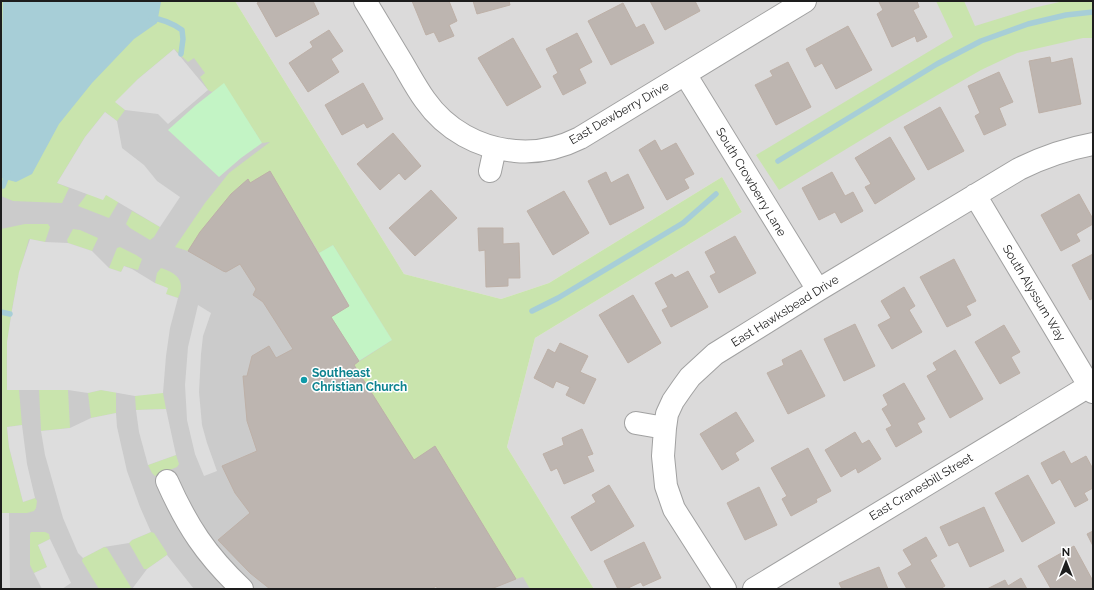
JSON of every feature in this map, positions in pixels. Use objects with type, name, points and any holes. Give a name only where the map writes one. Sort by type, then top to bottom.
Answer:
[{"type":"street","name":"East Dewberry Drive","points":[[365,1],[420,93],[430,107],[454,129],[474,141],[496,148],[522,151],[555,148],[574,141],[805,1]]},
{"type":"street","name":"South Crowberry Lane","points":[[685,74],[818,290]]},
{"type":"street","name":"East Hawksbead Drive","points":[[725,589],[674,509],[668,496],[666,486],[663,456],[667,414],[673,401],[690,377],[716,354],[818,290],[1019,169],[1045,156],[1076,147],[1093,144]]},
{"type":"street","points":[[490,170],[496,148]]},
{"type":"street","name":"South Alyssum Way","points":[[975,195],[1091,388]]},
{"type":"street","name":"East Cranesbill Street","points":[[754,589],[1091,388]]},
{"type":"street","points":[[636,423],[665,428]]},
{"type":"street","points":[[167,481],[177,504],[200,543],[221,569],[242,589]]},
{"type":"shaded area","points":[[1,1],[180,1],[271,142],[545,589],[1,589]]},
{"type":"shaded area","points":[[235,1],[1093,1],[1093,589],[594,589],[507,447],[535,338],[742,212],[722,177],[549,283],[501,299],[404,274]]},
{"type":"shaded area","points":[[174,49],[208,90],[168,124],[158,114],[125,110],[115,102],[138,79]]},
{"type":"shaded area","points":[[105,112],[117,121],[122,148],[144,165],[157,181],[180,197],[160,227],[106,195],[103,200],[57,183],[85,137]]},
{"type":"shaded area","points":[[30,239],[45,242],[68,243],[92,251],[109,268],[121,272],[124,266],[132,269],[155,283],[168,288],[166,294],[178,298],[170,328],[163,393],[135,396],[101,390],[88,393],[68,390],[7,390],[7,342],[19,272]]},
{"type":"shaded area","points":[[198,305],[211,313],[203,336],[199,392],[202,425],[217,471],[204,476],[195,454],[187,420],[185,385],[188,347]]},
{"type":"shaded area","points":[[166,409],[176,455],[148,465],[139,432],[136,410]]},
{"type":"shaded area","points":[[116,413],[117,427],[127,471],[151,532],[132,540],[129,543],[104,547],[83,558],[78,553],[63,518],[45,455],[41,431],[70,428],[91,418]]},
{"type":"shaded area","points":[[22,425],[27,464],[35,498],[23,502],[9,447],[7,427]]},
{"type":"shaded area","points":[[1,513],[9,513],[10,589],[1,589]]},
{"type":"shaded area","points":[[50,539],[71,583],[62,589],[42,589],[34,573],[47,567],[38,545]]},
{"type":"shaded area","points":[[167,555],[194,589],[132,589],[147,569]]},
{"type":"green space","points":[[1,1],[235,1],[404,274],[501,299],[549,283],[722,177],[742,212],[535,338],[507,447],[594,589],[530,589],[523,577],[516,579],[435,446],[414,460],[354,365],[392,340],[333,245],[319,253],[270,171],[250,183],[248,179],[239,187],[215,213],[188,251],[175,247],[205,203],[229,173],[270,142],[262,143],[224,84],[212,92],[208,90],[200,77],[205,73],[194,58],[188,62],[174,49],[138,79],[116,102],[125,110],[117,121],[105,112],[85,137],[57,183],[69,188],[62,203],[13,201],[1,196]]},
{"type":"green space","points":[[936,1],[964,1],[975,26],[1033,8],[1064,1],[1093,1],[1093,38],[1083,38],[1017,53],[981,70],[889,123],[779,190],[756,155],[953,37]]},
{"type":"green space","points":[[224,83],[262,143],[241,158],[219,177],[168,130]]},
{"type":"green space","points":[[87,194],[106,195],[119,201],[109,218],[78,206]]},
{"type":"green space","points":[[132,211],[160,227],[154,237],[150,240],[126,224]]},
{"type":"green space","points":[[25,224],[48,224],[50,227],[45,242],[29,239],[16,289],[7,347],[7,390],[19,390],[22,425],[7,427],[9,447],[23,502],[35,498],[37,501],[34,511],[27,513],[1,513],[1,229]]},
{"type":"green space","points":[[73,229],[80,230],[98,238],[92,251],[68,243],[67,240]]},
{"type":"green space","points":[[333,245],[392,340],[359,361],[331,317],[349,305],[319,253]]},
{"type":"green space","points":[[120,247],[142,259],[138,270],[124,266],[121,272],[109,268],[117,248]]},
{"type":"green space","points":[[161,268],[172,272],[178,278],[181,287],[178,298],[166,294],[155,283],[157,273]]},
{"type":"green space","points":[[39,389],[68,390],[70,428],[41,431]]},
{"type":"green space","points":[[101,390],[116,392],[116,413],[91,418],[88,393]]},
{"type":"green space","points":[[163,393],[166,409],[136,410],[135,396]]},
{"type":"green space","points":[[176,455],[179,464],[177,467],[155,476],[152,473],[148,465]]},
{"type":"green space","points":[[31,532],[45,532],[49,534],[50,539],[38,545],[47,567],[34,573],[30,565]]},
{"type":"green space","points":[[151,532],[154,533],[167,555],[147,569],[144,569],[129,543],[132,540]]},
{"type":"green space","points":[[104,547],[107,548],[132,589],[99,589],[82,561],[83,558]]},
{"type":"water","points":[[3,1],[161,2],[157,23],[134,39],[92,83],[59,124],[32,174],[16,182],[1,178]]},
{"type":"building","points":[[261,1],[313,1],[319,14],[276,37],[257,3]]},
{"type":"building","points":[[412,1],[449,1],[457,21],[449,25],[454,36],[439,42],[434,32],[426,35]]},
{"type":"building","points":[[473,1],[509,1],[510,5],[477,14]]},
{"type":"building","points":[[650,1],[695,1],[700,11],[665,30]]},
{"type":"building","points":[[917,1],[919,7],[913,10],[927,37],[917,42],[915,36],[892,47],[877,14],[883,10],[879,2]]},
{"type":"building","points":[[623,3],[636,28],[644,24],[654,43],[611,65],[588,21]]},
{"type":"building","points":[[848,26],[872,70],[836,89],[822,63],[815,67],[806,49]]},
{"type":"building","points":[[329,30],[343,51],[331,59],[339,72],[308,92],[289,63],[313,47],[310,42]]},
{"type":"building","points":[[577,33],[592,62],[579,69],[586,83],[563,95],[553,76],[558,73],[546,49]]},
{"type":"building","points":[[513,38],[541,87],[507,106],[478,58]]},
{"type":"building","points":[[1050,57],[1051,63],[1072,58],[1081,104],[1039,113],[1029,61]]},
{"type":"building","points":[[788,62],[811,107],[776,125],[755,85],[773,76],[770,71]]},
{"type":"building","points":[[999,72],[1013,102],[999,108],[1006,125],[984,135],[975,116],[980,113],[968,86]]},
{"type":"building","points":[[363,83],[383,119],[367,128],[364,123],[342,135],[325,105]]},
{"type":"building","points":[[940,107],[964,151],[928,170],[904,127]]},
{"type":"building","points":[[393,133],[421,166],[405,180],[399,173],[380,190],[357,164]]},
{"type":"building","points":[[890,137],[915,179],[875,204],[865,187],[871,184],[855,158]]},
{"type":"building","points":[[655,140],[661,151],[676,143],[694,174],[684,179],[689,188],[667,200],[639,150]]},
{"type":"building","name":"Southeast Christian Church","points":[[270,171],[349,306],[331,317],[359,361],[354,365],[414,460],[435,446],[516,579],[491,589],[438,589],[436,586],[432,589],[270,589],[250,573],[218,540],[250,513],[235,493],[222,466],[257,451],[247,421],[243,376],[247,376],[252,356],[269,346],[276,358],[293,349],[263,302],[253,295],[256,289],[240,264],[226,272],[188,251],[200,232],[231,194],[248,179],[250,183]]},
{"type":"building","points":[[606,172],[611,183],[628,174],[644,208],[610,225],[588,181]]},
{"type":"building","points":[[832,172],[845,196],[853,192],[863,211],[841,223],[835,212],[819,220],[802,188]]},
{"type":"building","points":[[431,190],[457,218],[415,256],[389,228]]},
{"type":"building","points":[[564,191],[589,233],[553,255],[527,211]]},
{"type":"building","points":[[1079,194],[1093,219],[1093,224],[1076,234],[1080,241],[1061,251],[1041,215]]},
{"type":"building","points":[[478,228],[503,228],[503,244],[519,243],[520,278],[508,278],[508,286],[486,287],[485,250],[479,251]]},
{"type":"building","points":[[735,236],[756,273],[719,293],[710,276],[716,273],[705,252]]},
{"type":"building","points":[[1093,254],[1093,298],[1090,300],[1072,265]]},
{"type":"building","points":[[954,259],[976,301],[966,306],[971,315],[947,327],[920,277]]},
{"type":"building","points":[[688,271],[708,307],[671,327],[662,310],[668,307],[655,283],[672,274],[675,278]]},
{"type":"building","points":[[904,287],[915,306],[909,310],[922,332],[892,349],[878,325],[891,318],[881,301]]},
{"type":"building","points":[[633,295],[661,343],[628,363],[599,315]]},
{"type":"building","points":[[855,324],[875,366],[844,381],[824,339]]},
{"type":"building","points":[[1004,325],[1020,352],[1011,357],[1020,373],[1000,384],[975,342]]},
{"type":"building","points":[[560,343],[588,356],[580,372],[596,379],[584,404],[566,395],[570,387],[556,381],[553,388],[534,378],[548,349],[555,353]]},
{"type":"building","points":[[801,350],[825,396],[788,414],[767,373],[784,365],[782,360]]},
{"type":"building","points":[[955,350],[983,399],[950,418],[927,376],[937,370],[933,363]]},
{"type":"building","points":[[904,383],[925,419],[917,423],[922,432],[896,447],[886,429],[892,426],[882,409],[888,405],[883,395]]},
{"type":"building","points":[[736,412],[754,441],[735,453],[739,460],[722,470],[700,434]]},
{"type":"building","points":[[582,429],[593,454],[587,456],[594,471],[564,484],[557,468],[551,471],[543,454],[564,445],[562,438]]},
{"type":"building","points":[[855,432],[862,444],[869,440],[881,459],[858,473],[856,468],[841,477],[825,450]]},
{"type":"building","points":[[808,448],[831,491],[816,499],[817,502],[791,516],[782,499],[787,496],[771,468]]},
{"type":"building","points":[[1064,451],[1071,464],[1086,456],[1093,469],[1093,488],[1084,493],[1088,500],[1075,507],[1060,479],[1052,484],[1041,463]]},
{"type":"building","points":[[1028,475],[1055,523],[1022,542],[995,493]]},
{"type":"building","points":[[609,485],[634,526],[591,551],[571,517],[596,502],[592,495]]},
{"type":"building","points":[[759,487],[777,525],[745,540],[727,503]]},
{"type":"building","points":[[984,507],[1004,551],[970,567],[958,542],[949,546],[940,527]]},
{"type":"building","points":[[1093,531],[1093,546],[1087,534]]},
{"type":"building","points":[[926,537],[937,556],[930,560],[945,586],[940,589],[907,589],[898,573],[912,565],[903,550]]},
{"type":"building","points":[[644,542],[661,578],[643,586],[641,582],[626,589],[618,589],[604,561]]},
{"type":"building","points":[[1074,546],[1093,581],[1093,589],[1051,589],[1038,566]]},
{"type":"building","points":[[879,567],[888,589],[842,589],[839,583]]},
{"type":"building","points":[[1021,578],[1027,589],[987,589],[1005,580],[1008,586]]},
{"type":"waterway","points":[[778,161],[937,64],[981,41],[1028,24],[1066,15],[1093,12]]},
{"type":"waterway","points":[[151,18],[160,19],[175,25],[182,30],[183,39],[181,54]]},
{"type":"waterway","points":[[3,186],[8,173]]},
{"type":"waterway","points":[[532,311],[558,298],[683,223],[716,194]]},
{"type":"waterway","points":[[1,312],[10,314]]},
{"type":"place","name":"Southeast Christian Church","points":[[304,380]]}]
